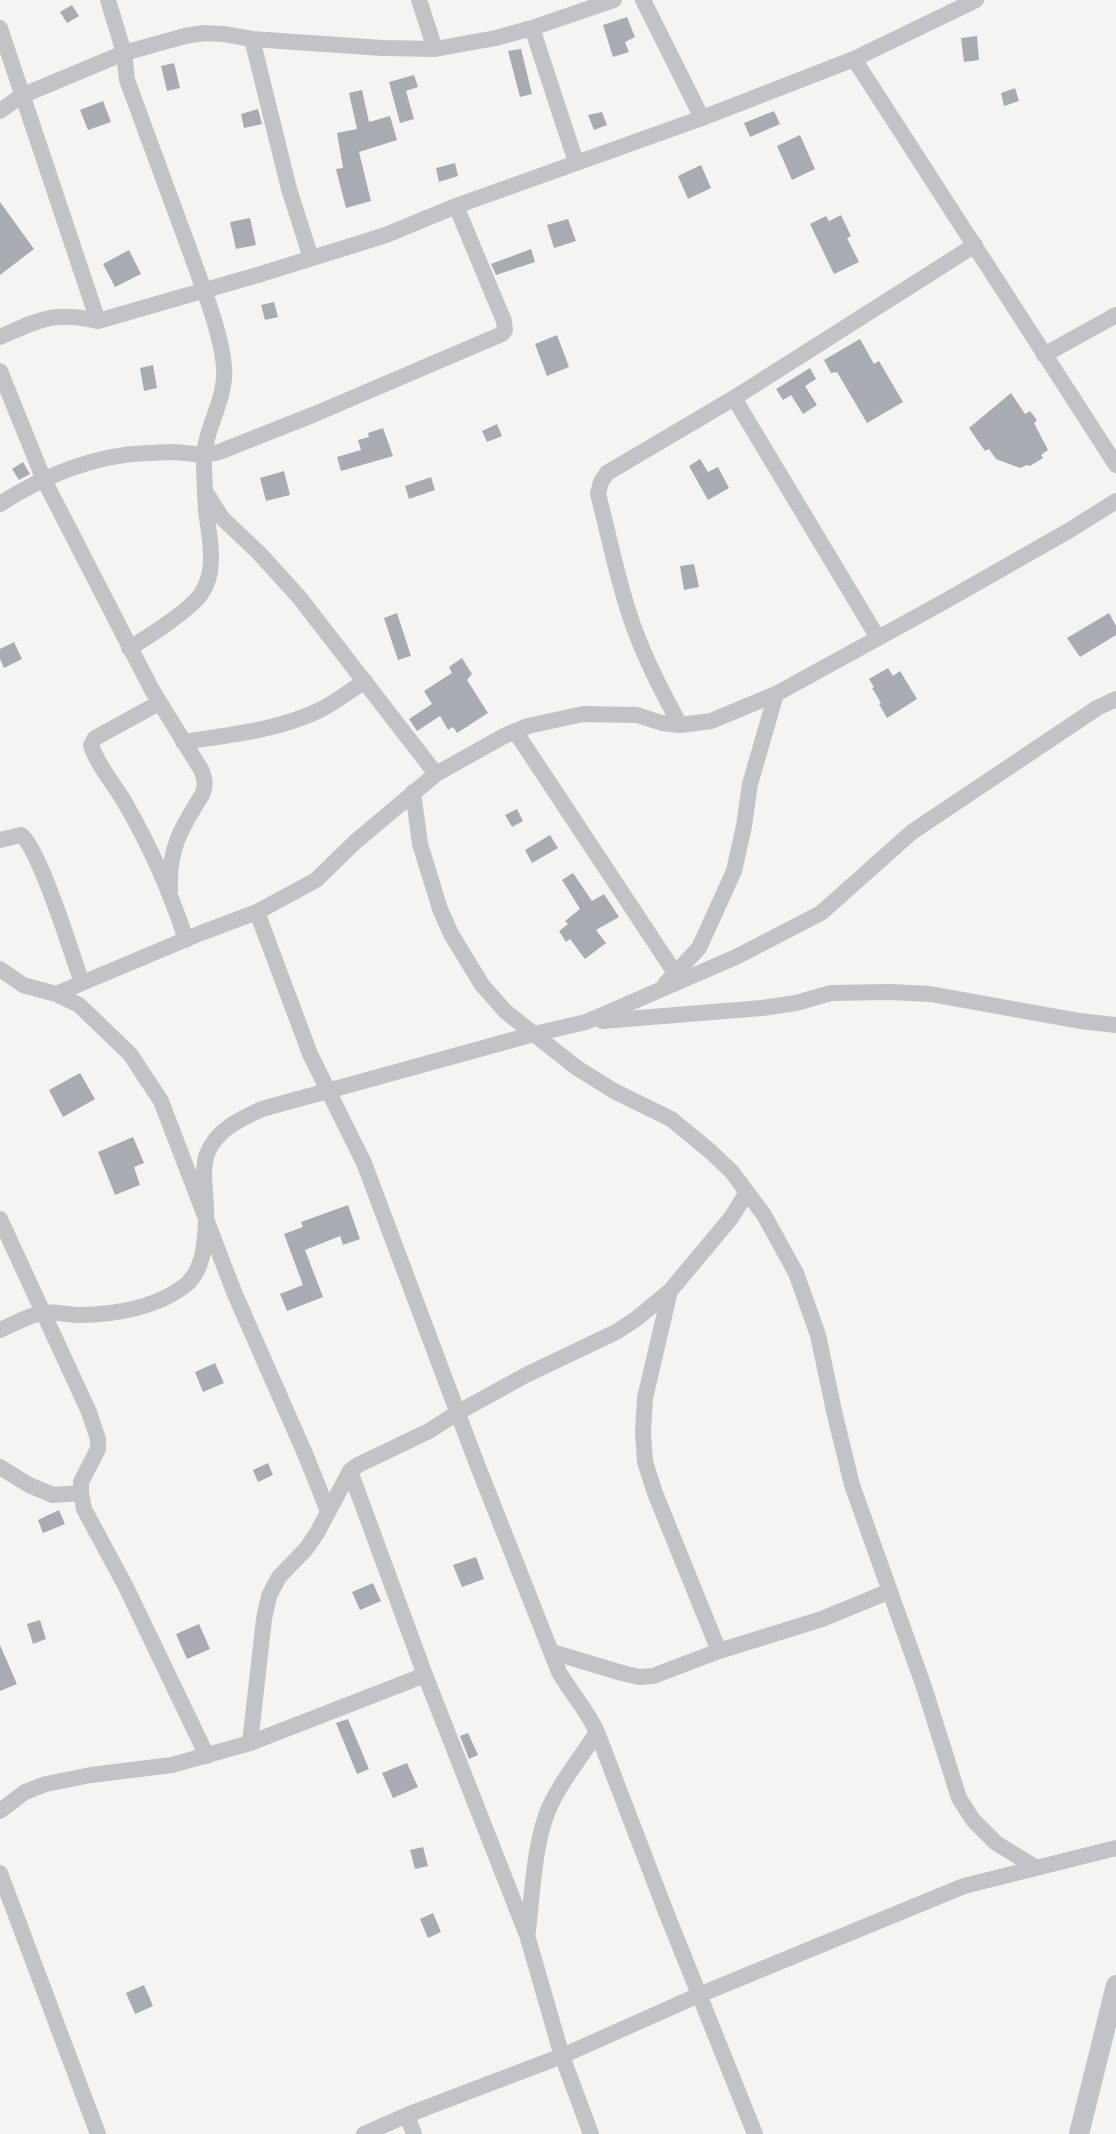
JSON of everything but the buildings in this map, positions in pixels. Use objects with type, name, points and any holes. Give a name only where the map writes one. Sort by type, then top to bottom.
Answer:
[{"type":"street","points":[[108,0],[124,53],[127,80],[204,291],[221,349],[224,378],[204,456],[211,548],[211,562],[206,586],[200,596],[189,606],[129,648]]},
{"type":"street","points":[[419,0],[435,49]]},
{"type":"street","points":[[0,111],[21,96],[124,53],[185,36],[204,33],[224,34],[252,39],[382,48],[435,49],[496,38],[614,0]]},
{"type":"street","points":[[643,0],[702,118]]},
{"type":"street","points":[[0,337],[47,317],[72,315],[98,321],[386,235],[456,206],[702,118],[854,59],[955,5],[976,0]]},
{"type":"street","points":[[0,28],[98,321]]},
{"type":"street","points":[[532,28],[576,162]]},
{"type":"street","points":[[252,39],[289,189],[311,258]]},
{"type":"street","points":[[854,59],[1116,465]]},
{"type":"street","points":[[0,504],[44,480],[121,454],[172,452],[204,456],[315,414],[504,332],[504,321],[456,206]]},
{"type":"street","points":[[680,725],[649,665],[635,631],[598,494],[601,482],[607,473],[734,398],[975,245]]},
{"type":"street","points":[[1044,355],[1116,315]]},
{"type":"street","points":[[0,371],[44,480],[129,648],[159,703],[202,771],[205,788],[177,838],[171,858],[170,891]]},
{"type":"street","points":[[734,398],[878,638]]},
{"type":"street","points":[[205,491],[222,518],[259,553],[299,597],[436,774]]},
{"type":"street","points":[[56,994],[257,912],[316,880],[354,842],[436,774],[515,731],[583,714],[637,715],[662,723],[680,725],[711,721],[776,694],[1070,530],[1116,501]]},
{"type":"street","points":[[183,742],[239,734],[306,716],[324,708],[365,681]]},
{"type":"street","points":[[660,989],[699,948],[734,871],[750,784],[776,694]]},
{"type":"street","points":[[586,1022],[735,957],[821,914],[912,831],[1097,708],[1116,699]]},
{"type":"street","points":[[159,703],[95,738],[91,745],[124,801],[170,891],[186,940]]},
{"type":"street","points":[[515,731],[675,973]]},
{"type":"street","points":[[413,792],[420,844],[440,909],[451,934],[482,985],[506,1012],[577,1068],[671,1119],[732,1172],[764,1215],[796,1273],[819,1335],[834,1412],[852,1485],[959,1798],[973,1820],[996,1843],[1035,1867]]},
{"type":"street","points":[[0,840],[21,835],[30,845],[59,915],[82,983]]},
{"type":"street","points":[[257,912],[310,1054],[364,1163],[457,1413],[564,1681],[585,1708],[597,1732],[754,2134]]},
{"type":"street","points":[[0,969],[23,985],[56,994],[79,1005],[130,1054],[160,1101],[234,1292],[328,1511]]},
{"type":"street","points":[[0,1330],[42,1313],[82,1315],[106,1313],[153,1303],[188,1282],[199,1268],[206,1221],[207,1155],[220,1133],[262,1109],[586,1022],[762,1008],[796,1003],[831,993],[930,994],[1080,1021],[1116,1025]]},
{"type":"street","points":[[250,1743],[264,1619],[269,1596],[279,1577],[306,1549],[350,1471],[429,1431],[526,1375],[616,1332],[670,1291],[731,1218],[747,1192]]},
{"type":"street","points":[[0,1219],[89,1412],[98,1439],[98,1449],[81,1482],[84,1509],[126,1587],[207,1756]]},
{"type":"street","points":[[670,1291],[645,1398],[643,1432],[645,1462],[655,1493],[719,1651]]},
{"type":"street","points":[[0,1467],[29,1485],[53,1495],[81,1493]]},
{"type":"street","points":[[350,1471],[425,1675],[527,1935],[562,2056],[591,2134]]},
{"type":"street","points":[[552,1652],[639,1677],[661,1673],[719,1651],[822,1619],[890,1591]]},
{"type":"street","points":[[0,1811],[24,1792],[46,1784],[67,1779],[172,1765],[207,1756],[250,1743],[425,1675]]},
{"type":"street","points":[[527,1935],[541,1832],[546,1815],[597,1732]]},
{"type":"street","points":[[363,2134],[562,2056],[699,1995],[954,1890],[1035,1867],[1116,1848]]},
{"type":"street","points":[[0,1873],[98,2134]]},
{"type":"street","points":[[1078,2134],[1116,1984]]},
{"type":"street","points":[[407,2115],[414,2134]]}]
